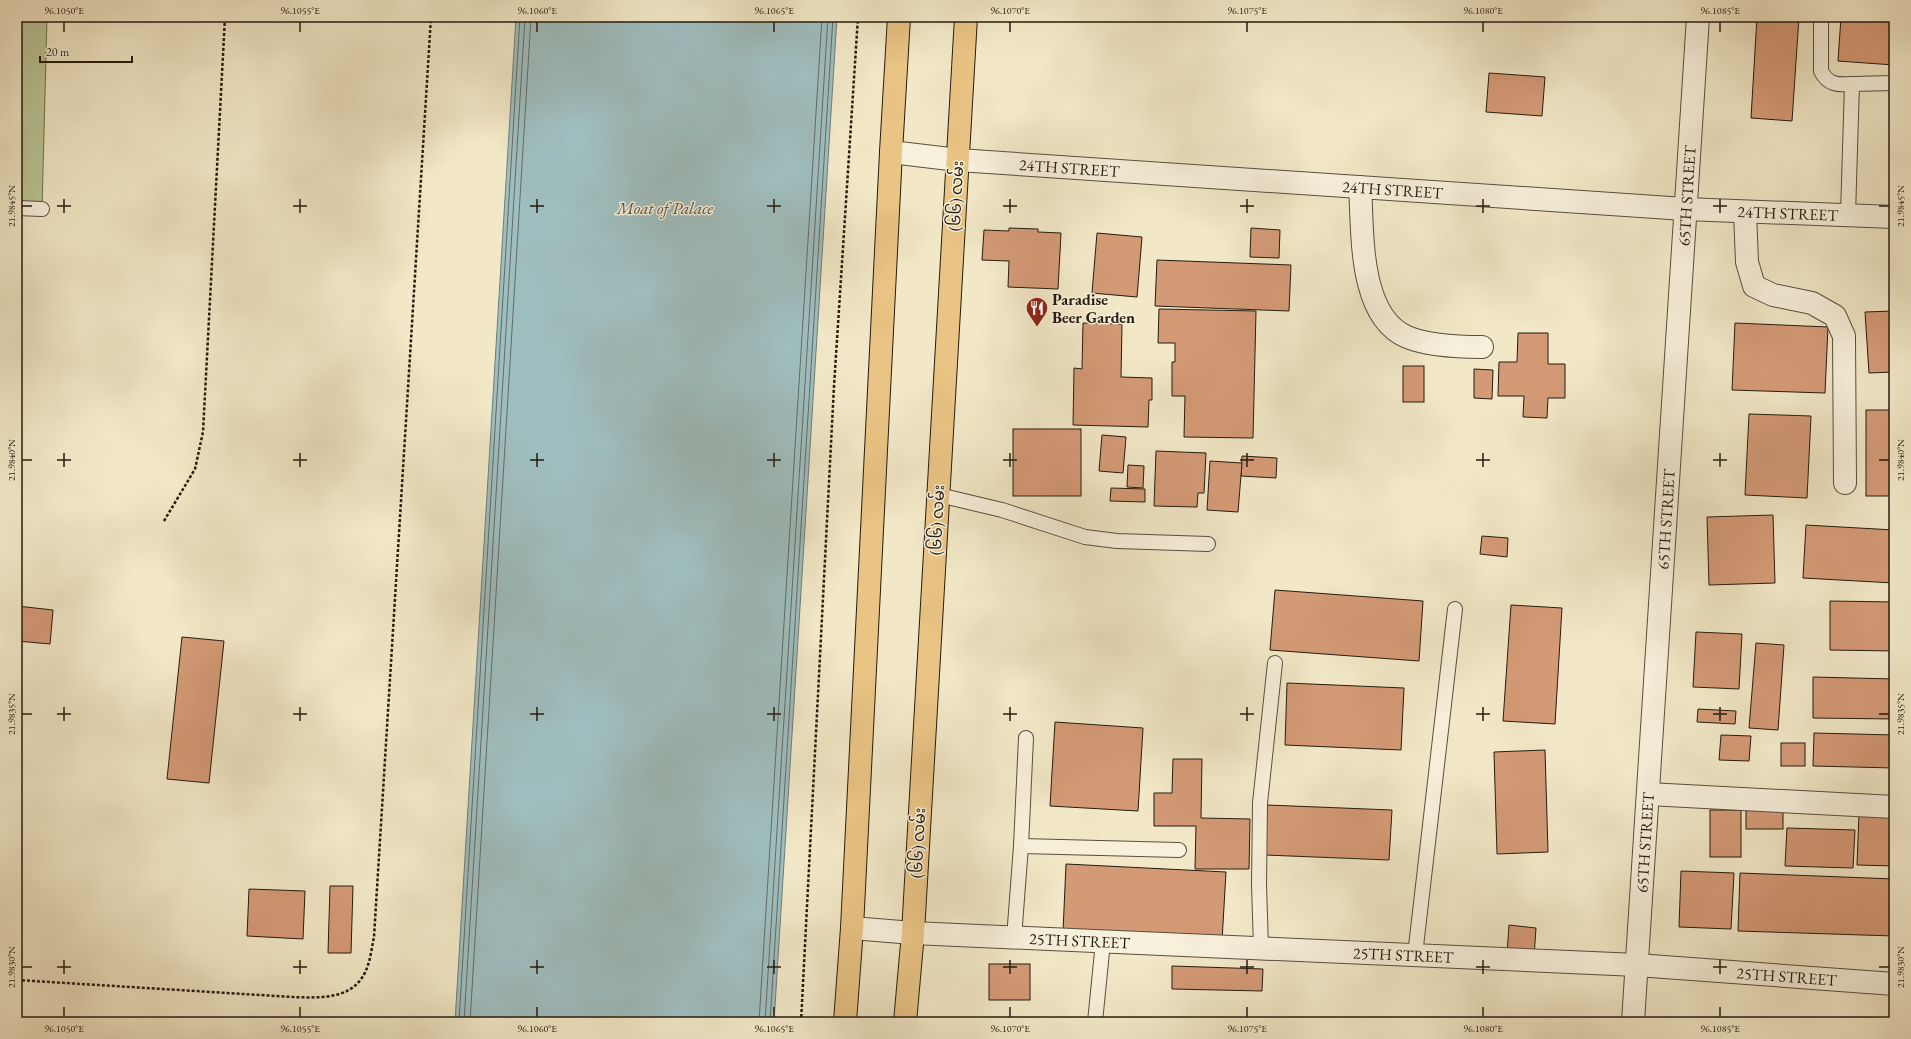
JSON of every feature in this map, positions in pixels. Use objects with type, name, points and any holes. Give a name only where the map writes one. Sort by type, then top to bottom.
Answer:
[{"type":"main road","points":[[846,1022],[891,152],[900,17]]},
{"type":"main road","name":"(၆၆) လမ်း","points":[[905,1022],[913,934],[966,17]]},
{"type":"street","name":"65TH STREET","points":[[1633,1022],[1698,17]]},
{"type":"street","name":"24TH STREET","points":[[891,152],[958,160],[1685,210],[1894,217]]},
{"type":"street","points":[[1360,187],[1366,268],[1373,298],[1388,324],[1407,337],[1449,347],[1482,347]]},
{"type":"street","points":[[1745,212],[1747,262],[1754,286],[1773,295],[1812,303],[1835,316],[1844,336],[1845,484]]},
{"type":"street","points":[[1648,794],[1894,807]]},
{"type":"street","name":"25TH STREET","points":[[852,928],[913,934],[1637,965],[1894,984]]},
{"type":"lane","points":[[1821,17],[1821,72],[1824,77],[1830,82],[1838,85],[1894,83]]},
{"type":"lane","points":[[1848,215],[1852,84]]},
{"type":"lane","points":[[17,208],[42,209]]},
{"type":"lane","points":[[939,495],[1002,510],[1085,537],[1117,541],[1208,544]]},
{"type":"lane","points":[[1415,955],[1455,609]]},
{"type":"lane","points":[[1261,948],[1259,885],[1260,803],[1275,663]]},
{"type":"lane","points":[[1014,938],[1021,846],[1026,738]]},
{"type":"lane","points":[[1021,846],[1179,850]]},
{"type":"lane","points":[[1095,1022],[1103,942]]},
{"type":"path","points":[[164,521],[195,469],[203,432],[225,17]]},
{"type":"path","points":[[17,980],[321,998],[339,995],[356,985],[368,966],[374,937],[431,17]]},
{"type":"path","points":[[801,1022],[834,386],[858,17]]},
{"type":"green space","points":[[17,17],[47,17],[42,209],[17,208]]},
{"type":"water","name":"Moat of Palace","points":[[516,17],[837,17],[774,1022],[455,1022]]},
{"type":"building","points":[[1501,17],[1554,17],[1554,21]]},
{"type":"building","points":[[1757,17],[1799,17],[1792,121],[1751,118]]},
{"type":"building","points":[[1841,17],[1894,17],[1894,65],[1838,61]]},
{"type":"building","points":[[1489,73],[1545,77],[1542,116],[1486,112]]},
{"type":"building","points":[[1009,228],[1038,229],[1038,232],[1061,233],[1058,289],[1008,287],[1009,261],[982,260],[984,230],[1009,231]]},
{"type":"building","points":[[1251,228],[1280,230],[1279,258],[1250,257]]},
{"type":"building","points":[[1097,233],[1142,237],[1137,297],[1092,293]]},
{"type":"building","points":[[1157,260],[1291,265],[1289,311],[1155,306]]},
{"type":"building","points":[[1159,309],[1256,311],[1253,438],[1184,437],[1185,396],[1172,396],[1172,362],[1175,362],[1175,343],[1158,343]]},
{"type":"building","points":[[1894,311],[1894,372],[1869,373],[1865,312]]},
{"type":"building","points":[[1083,323],[1122,324],[1121,377],[1152,378],[1152,400],[1149,400],[1148,427],[1073,425],[1074,368],[1082,369]]},
{"type":"building","points":[[1735,323],[1828,327],[1825,393],[1732,390]]},
{"type":"building","points":[[1518,333],[1548,333],[1548,364],[1565,364],[1565,398],[1548,398],[1547,418],[1523,417],[1524,396],[1498,396],[1499,362],[1517,362]]},
{"type":"building","points":[[1403,366],[1424,366],[1424,402],[1403,402]]},
{"type":"building","points":[[1474,369],[1493,370],[1492,399],[1474,398]]},
{"type":"building","points":[[1866,410],[1894,410],[1894,496],[1866,496]]},
{"type":"building","points":[[1749,414],[1811,416],[1807,498],[1745,495]]},
{"type":"building","points":[[1013,429],[1081,429],[1081,496],[1013,496]]},
{"type":"building","points":[[1102,435],[1126,437],[1123,473],[1099,471]]},
{"type":"building","points":[[1156,451],[1206,453],[1204,493],[1198,493],[1197,507],[1154,506]]},
{"type":"building","points":[[1242,456],[1277,458],[1276,478],[1241,476]]},
{"type":"building","points":[[1210,461],[1242,463],[1238,512],[1207,510]]},
{"type":"building","points":[[1128,465],[1144,466],[1143,488],[1127,487]]},
{"type":"building","points":[[1111,488],[1145,489],[1145,502],[1110,501]]},
{"type":"building","points":[[1773,515],[1775,583],[1709,585],[1707,517]]},
{"type":"building","points":[[1806,525],[1894,530],[1894,583],[1803,578]]},
{"type":"building","points":[[1482,536],[1508,538],[1507,557],[1480,554]]},
{"type":"building","points":[[1275,590],[1423,601],[1419,661],[1270,650]]},
{"type":"building","points":[[1830,601],[1894,602],[1894,651],[1830,650]]},
{"type":"building","points":[[1511,605],[1562,608],[1555,724],[1503,721]]},
{"type":"building","points":[[17,606],[53,610],[50,644],[17,641]]},
{"type":"building","points":[[1696,632],[1742,634],[1739,689],[1693,687]]},
{"type":"building","points":[[182,637],[224,641],[209,783],[167,779]]},
{"type":"building","points":[[1756,643],[1784,645],[1778,730],[1749,728]]},
{"type":"building","points":[[1813,677],[1894,679],[1894,719],[1813,718]]},
{"type":"building","points":[[1287,683],[1404,688],[1401,750],[1285,745]]},
{"type":"building","points":[[1698,709],[1736,711],[1735,724],[1697,722]]},
{"type":"building","points":[[1055,722],[1143,728],[1138,811],[1050,806]]},
{"type":"building","points":[[1814,733],[1894,735],[1894,768],[1813,766]]},
{"type":"building","points":[[1721,735],[1751,736],[1749,761],[1719,760]]},
{"type":"building","points":[[1781,743],[1805,743],[1805,766],[1781,766]]},
{"type":"building","points":[[1545,750],[1548,852],[1497,854],[1494,752]]},
{"type":"building","points":[[1173,759],[1202,759],[1201,818],[1250,819],[1249,869],[1195,869],[1196,826],[1154,826],[1154,793],[1172,793]]},
{"type":"building","points":[[1267,805],[1392,810],[1389,860],[1265,855]]},
{"type":"building","points":[[1710,810],[1741,810],[1741,857],[1710,857]]},
{"type":"building","points":[[1746,810],[1783,810],[1783,829],[1746,829]]},
{"type":"building","points":[[1859,813],[1894,815],[1894,866],[1857,865]]},
{"type":"building","points":[[1787,828],[1855,830],[1853,868],[1785,866]]},
{"type":"building","points":[[1066,864],[1226,872],[1222,941],[1063,932]]},
{"type":"building","points":[[1681,871],[1734,873],[1731,929],[1679,927]]},
{"type":"building","points":[[1740,873],[1894,879],[1894,936],[1738,931]]},
{"type":"building","points":[[330,886],[353,886],[351,953],[328,953]]},
{"type":"building","points":[[249,889],[305,891],[303,939],[247,936]]},
{"type":"building","points":[[1509,925],[1536,928],[1534,957],[1507,955]]},
{"type":"building","points":[[989,964],[1030,964],[1030,1000],[989,1000]]},
{"type":"building","points":[[1172,966],[1263,969],[1262,991],[1172,989]]},
{"type":"place","name":"Paradise Beer Garden","points":[[1037,328]]}]
